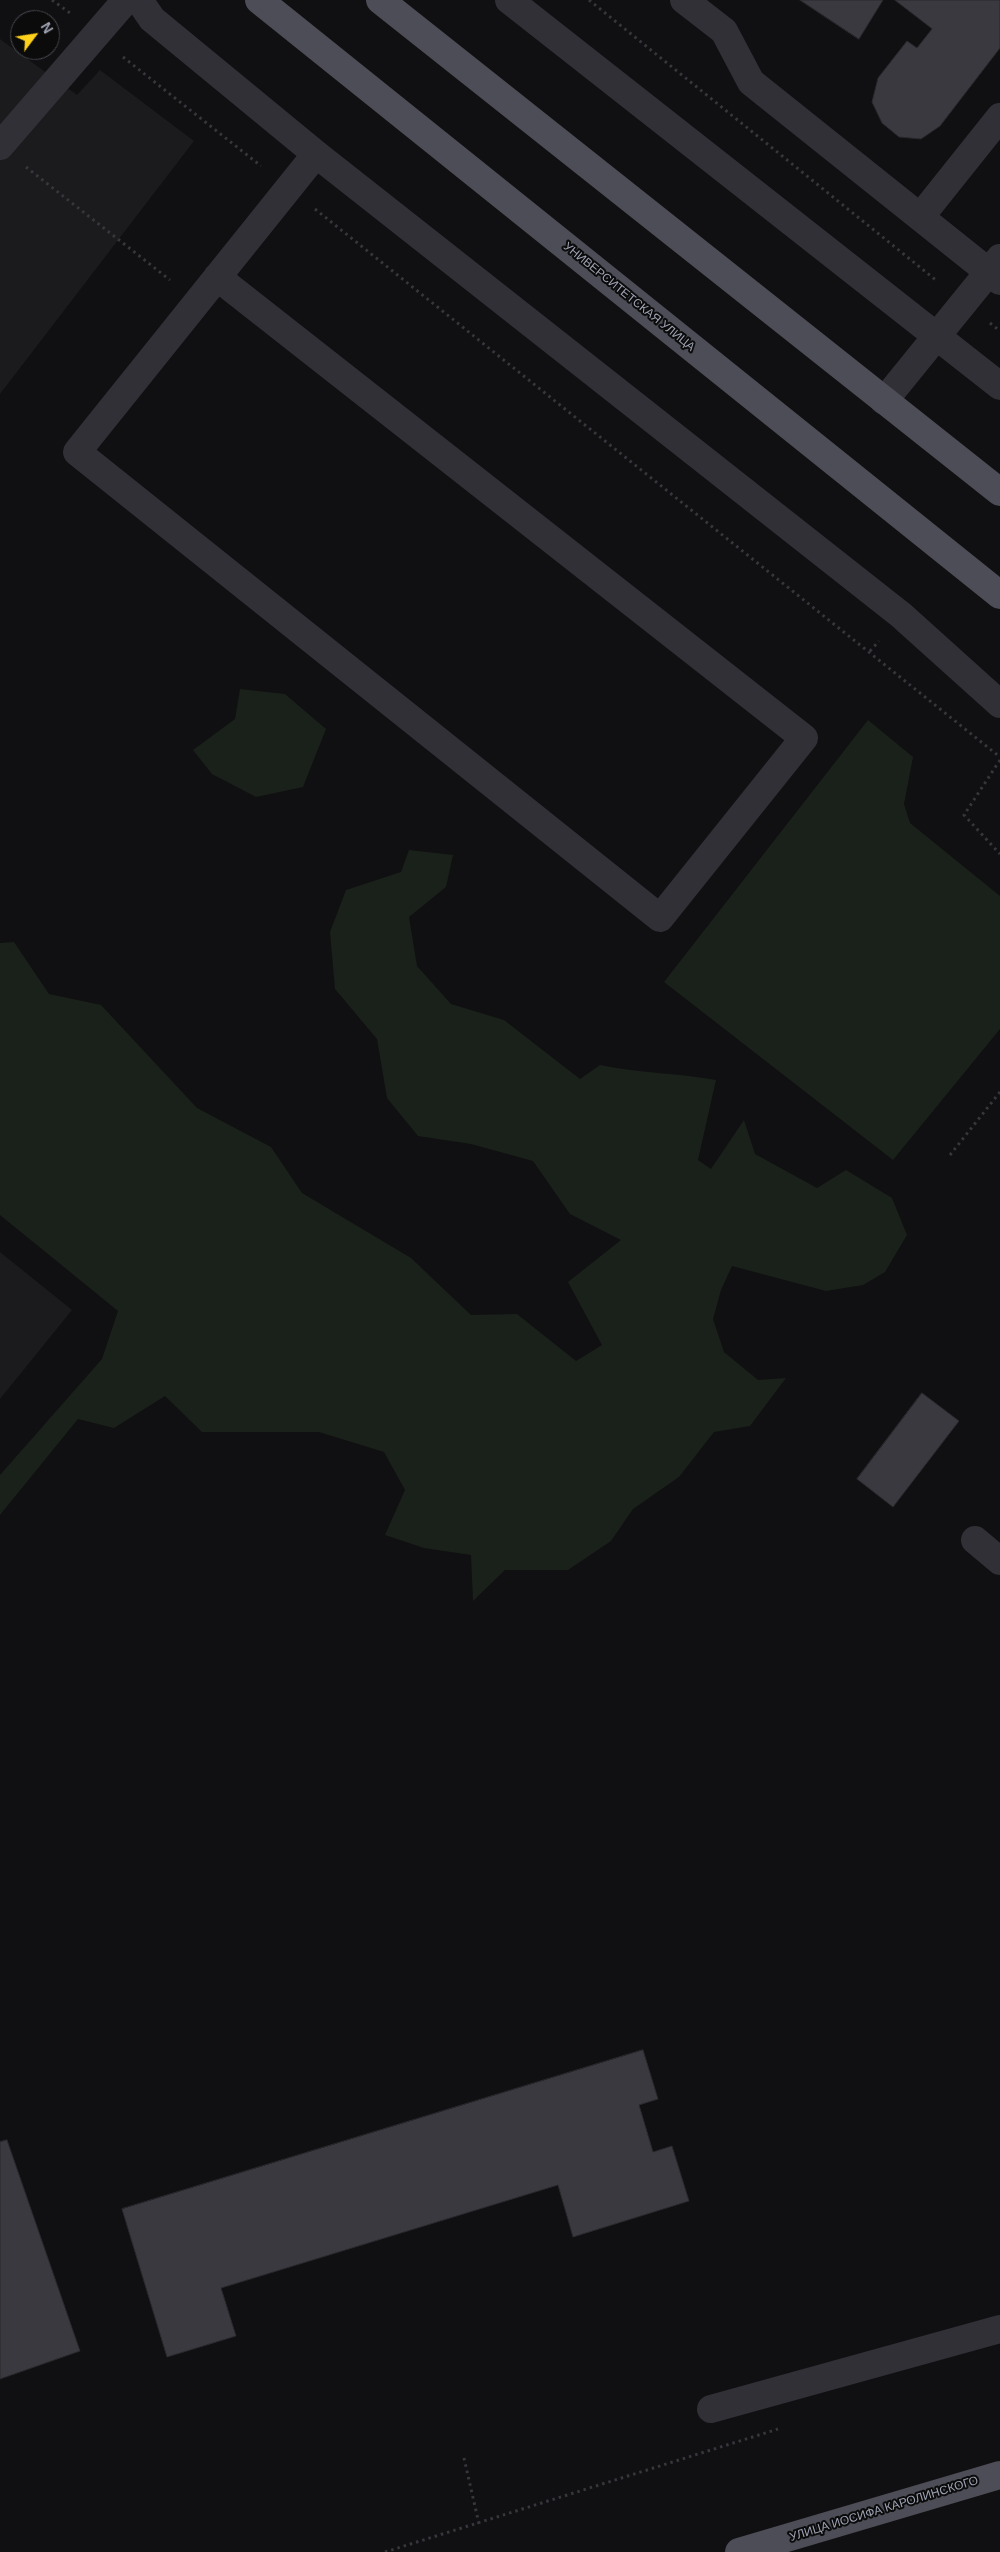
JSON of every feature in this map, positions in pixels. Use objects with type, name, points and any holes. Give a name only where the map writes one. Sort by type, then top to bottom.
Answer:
[{"type":"main road","name":"УНИВЕРСИТЕТСКАЯ УЛИЦА","points":[[259,0],[1000,595]]},
{"type":"main road","points":[[380,0],[1000,492]]},
{"type":"main road","name":"УЛИЦА ИОСИФА КАРОЛИНСКОГО","points":[[739,2552],[1000,2475]]},
{"type":"lane","points":[[0,146],[126,0]]},
{"type":"lane","points":[[139,0],[152,19],[316,154],[901,615],[1000,704]]},
{"type":"lane","points":[[509,0],[938,334],[1000,386]]},
{"type":"lane","points":[[684,0],[724,31],[751,82],[921,216],[996,270],[964,302],[884,400]]},
{"type":"lane","points":[[921,216],[1000,117]]},
{"type":"lane","points":[[217,277],[804,738],[660,918],[77,452],[287,187],[316,154]]},
{"type":"lane","points":[[975,1540],[1000,1561]]},
{"type":"lane","points":[[712,2409],[1000,2329]]},
{"type":"path","points":[[52,0],[1000,758],[964,815],[1000,854]]},
{"type":"path","points":[[589,0],[1000,331]]},
{"type":"path","points":[[22,164],[197,300]]},
{"type":"path","points":[[950,1155],[1000,1092]]},
{"type":"path","points":[[385,2552],[480,2524],[782,2428]]},
{"type":"path","points":[[464,2458],[480,2524]]},
{"type":"shaded area","points":[[0,39],[10,46],[10,60],[29,60],[77,95],[100,70],[194,141],[0,394]]},
{"type":"shaded area","points":[[240,689],[285,694],[326,729],[303,787],[256,797],[212,774],[193,750],[235,719]]},
{"type":"shaded area","points":[[868,720],[913,757],[904,804],[910,823],[1000,896],[1000,1029],[893,1160],[664,982]]},
{"type":"shaded area","points":[[409,850],[453,855],[446,887],[409,917],[417,966],[451,1004],[504,1020],[580,1079],[600,1065],[716,1080],[698,1160],[711,1169],[744,1120],[755,1154],[817,1188],[846,1170],[892,1198],[907,1235],[885,1272],[863,1285],[826,1291],[732,1266],[721,1290],[713,1319],[724,1352],[758,1380],[786,1378],[750,1426],[714,1432],[679,1477],[633,1509],[611,1541],[568,1570],[505,1570],[473,1601],[471,1555],[424,1548],[385,1535],[405,1490],[384,1452],[319,1432],[202,1432],[165,1396],[114,1428],[78,1419],[0,1515],[0,1475],[102,1359],[118,1311],[0,1215],[0,943],[14,942],[49,994],[101,1005],[197,1108],[271,1147],[302,1193],[411,1258],[471,1315],[517,1314],[576,1361],[602,1345],[568,1282],[621,1240],[570,1214],[533,1161],[471,1144],[418,1136],[387,1098],[377,1039],[335,989],[330,932],[346,890],[401,872]]},
{"type":"shaded area","points":[[0,1252],[72,1310],[0,1399]]},
{"type":"building","points":[[800,0],[883,0],[859,39]]},
{"type":"building","points":[[895,0],[1000,0],[1000,48],[940,126],[921,139],[899,137],[882,123],[872,102],[878,78],[907,41],[917,48],[932,29]]},
{"type":"building","points":[[922,1393],[959,1421],[893,1507],[857,1479]]},
{"type":"building","points":[[643,2050],[658,2099],[639,2105],[653,2152],[672,2146],[689,2201],[573,2237],[558,2185],[221,2288],[236,2336],[167,2357],[122,2209]]},
{"type":"building","points":[[7,2140],[80,2351],[0,2379],[0,2142]]}]
